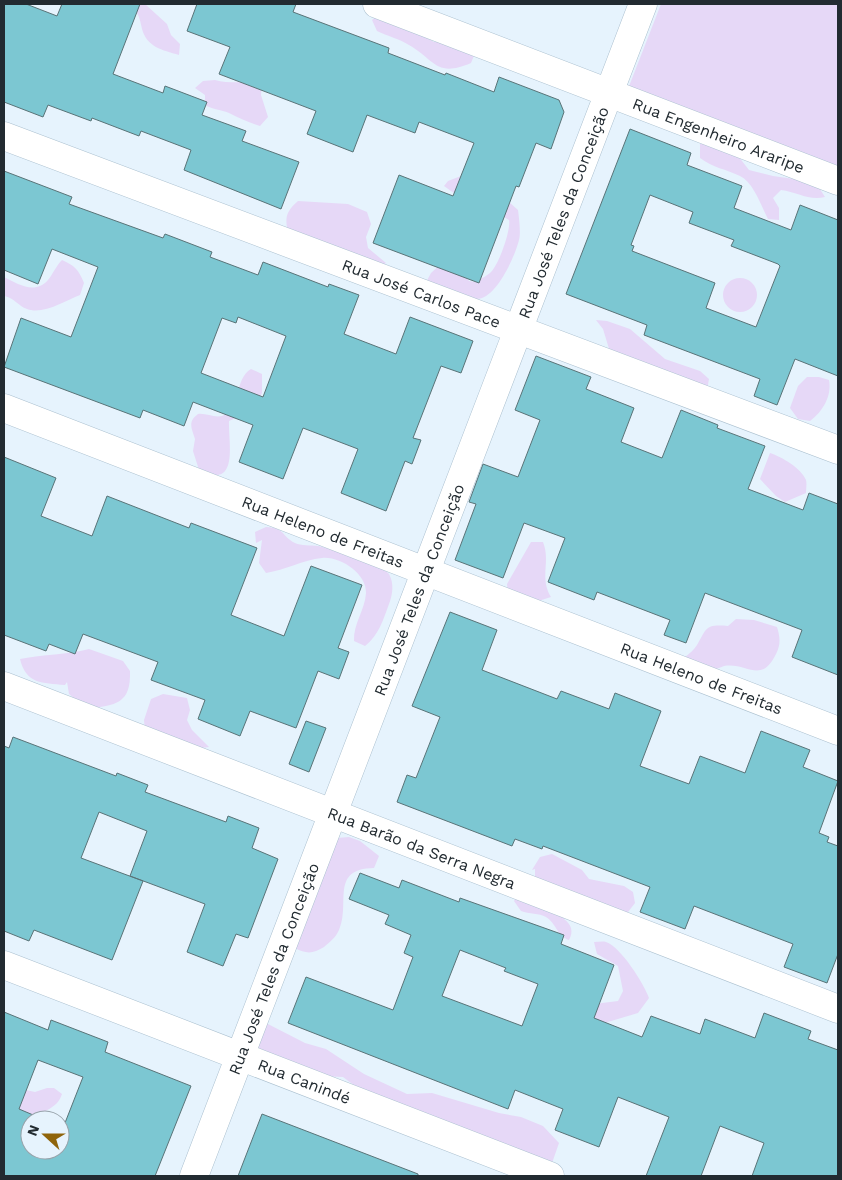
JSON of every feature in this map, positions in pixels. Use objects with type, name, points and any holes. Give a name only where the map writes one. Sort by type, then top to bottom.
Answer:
[{"type":"street","name":"Rua Engenheiro Araripe","points":[[377,4],[838,181]]},
{"type":"street","name":"Rua José Teles da Conceição","points":[[194,1176],[643,4]]},
{"type":"street","name":"Rua José Carlos Pace","points":[[4,136],[838,450]]},
{"type":"street","name":"Rua Heleno de Freitas","points":[[4,408],[838,731]]},
{"type":"street","name":"Rua Barão da Serra Negra","points":[[4,686],[838,1009]]},
{"type":"street","name":"Rua Canindé","points":[[4,965],[550,1176]]},
{"type":"shaded area","points":[[137,4],[145,4],[167,24],[171,35],[180,44],[179,55],[156,47],[147,40],[133,7]]},
{"type":"shaded area","points":[[661,4],[838,4],[838,174],[626,94]]},
{"type":"shaded area","points":[[382,12],[434,42],[447,42],[475,53],[471,63],[450,69],[443,68],[405,43],[377,31],[372,20]]},
{"type":"shaded area","points":[[203,81],[262,83],[261,95],[268,117],[260,126],[205,105],[205,95],[195,88]]},
{"type":"shaded area","points":[[714,142],[735,152],[749,170],[808,181],[818,186],[825,197],[814,198],[781,190],[773,198],[779,208],[779,220],[768,219],[753,189],[745,179],[700,158],[700,144]]},
{"type":"shaded area","points":[[461,176],[509,202],[518,210],[519,240],[509,266],[504,276],[491,292],[476,299],[470,299],[425,284],[431,273],[442,263],[461,271],[469,281],[475,282],[491,272],[504,247],[509,220],[458,196],[444,186],[448,181]]},
{"type":"shaded area","points":[[298,201],[348,204],[367,212],[371,224],[366,237],[368,248],[386,263],[376,269],[289,237],[287,226],[288,213]]},
{"type":"shaded area","points":[[62,260],[76,268],[80,275],[84,283],[80,295],[47,309],[40,310],[24,308],[11,298],[4,296],[4,277],[26,287],[38,287],[48,280]]},
{"type":"shaded area","points":[[740,278],[747,279],[752,283],[756,288],[756,302],[752,307],[747,311],[740,312],[733,311],[728,307],[724,302],[723,295],[724,288],[728,283],[733,279]]},
{"type":"shaded area","points":[[596,320],[607,321],[630,329],[665,359],[700,371],[709,379],[707,390],[610,352],[603,329]]},
{"type":"shaded area","points":[[251,369],[262,374],[262,393],[254,410],[229,421],[230,451],[226,469],[221,474],[212,475],[199,470],[193,451],[195,439],[191,426],[192,420],[198,414],[222,416],[228,412],[235,401],[242,380]]},
{"type":"shaded area","points":[[807,377],[819,377],[829,380],[830,386],[826,403],[810,421],[798,419],[790,408],[798,386]]},
{"type":"shaded area","points":[[770,453],[785,460],[800,471],[806,480],[806,493],[785,502],[776,496],[760,479]]},
{"type":"shaded area","points":[[266,527],[277,529],[297,544],[318,546],[344,553],[377,566],[389,574],[392,585],[390,600],[377,632],[370,642],[365,646],[354,641],[355,629],[364,605],[366,593],[362,579],[357,573],[337,560],[322,558],[266,573],[259,563],[262,540],[256,543],[255,532]]},
{"type":"shaded area","points":[[531,542],[543,542],[546,556],[546,583],[551,597],[529,604],[508,595],[507,584]]},
{"type":"shaded area","points":[[736,619],[754,620],[777,627],[779,647],[765,668],[753,670],[724,666],[713,670],[685,657],[694,649],[707,629],[714,626],[728,626]]},
{"type":"shaded area","points":[[89,649],[123,661],[130,671],[128,690],[120,701],[106,706],[87,709],[69,694],[67,682],[65,685],[36,681],[26,673],[20,659],[72,652]]},
{"type":"shaded area","points":[[163,694],[187,698],[190,710],[187,720],[192,730],[209,747],[186,750],[145,732],[144,720],[151,699]]},
{"type":"shaded area","points":[[349,837],[360,841],[379,856],[374,868],[360,870],[351,874],[346,881],[342,920],[339,930],[333,939],[316,951],[306,952],[299,950],[295,948],[337,838]]},
{"type":"shaded area","points":[[552,854],[582,870],[589,879],[624,886],[633,892],[635,903],[628,912],[618,917],[535,880],[535,869],[532,870],[540,857]]},
{"type":"shaded area","points":[[517,896],[564,913],[564,919],[571,928],[569,940],[562,936],[546,917],[521,911],[514,901]]},
{"type":"shaded area","points":[[594,942],[606,942],[612,945],[625,958],[637,975],[649,998],[638,1013],[591,1027],[594,1004],[618,1001],[623,991],[618,966],[597,954]]},
{"type":"shaded area","points":[[264,1022],[305,1043],[326,1049],[364,1074],[407,1094],[432,1093],[499,1113],[521,1117],[543,1126],[559,1143],[552,1163],[379,1104],[343,1077],[295,1075],[254,1051]]},
{"type":"shaded area","points":[[54,1088],[62,1094],[57,1103],[48,1110],[20,1110],[8,1099],[26,1090],[35,1092]]},
{"type":"building","points":[[4,4],[26,4],[57,16],[62,4],[140,4],[113,74],[163,93],[165,86],[207,102],[202,115],[246,131],[242,141],[299,162],[281,209],[184,170],[191,150],[141,131],[139,136],[92,118],[91,121],[48,105],[43,117],[4,102]]},
{"type":"building","points":[[197,4],[296,4],[293,12],[389,48],[388,53],[445,75],[446,73],[494,92],[499,77],[559,100],[564,112],[551,149],[536,143],[519,187],[516,186],[479,283],[373,243],[399,175],[453,196],[474,143],[419,122],[415,133],[367,115],[353,152],[307,134],[316,111],[219,74],[230,47],[187,31]]},
{"type":"building","points":[[630,129],[691,153],[687,165],[742,186],[734,208],[791,230],[800,205],[838,220],[838,376],[795,359],[777,405],[754,396],[760,379],[644,335],[647,325],[566,294]],"holes":[[[650,195],[693,212],[689,223],[734,240],[731,246],[780,266],[756,327],[706,308],[715,283],[632,251],[634,246],[631,245]]]},
{"type":"building","points":[[4,171],[72,197],[69,204],[163,238],[165,234],[212,252],[210,257],[258,275],[263,262],[328,287],[329,284],[359,295],[344,334],[396,354],[410,317],[473,341],[461,373],[441,366],[413,438],[421,440],[412,464],[405,461],[386,511],[341,493],[358,449],[303,428],[283,479],[239,462],[253,425],[193,402],[184,426],[143,410],[140,418],[4,367],[21,318],[71,337],[98,267],[52,249],[38,284],[4,270]],"holes":[[[238,317],[286,336],[263,397],[201,373],[222,318],[236,323]]]},
{"type":"building","points":[[536,356],[591,377],[586,389],[634,408],[621,442],[662,458],[681,410],[718,425],[717,428],[765,446],[748,489],[803,510],[809,493],[838,504],[838,675],[792,657],[802,630],[705,593],[686,643],[664,635],[670,620],[597,592],[594,600],[548,582],[565,538],[524,523],[503,578],[455,560],[476,504],[469,502],[483,464],[518,477],[540,420],[515,410]]},
{"type":"building","points":[[4,457],[56,478],[41,516],[92,536],[107,496],[189,528],[191,523],[257,548],[231,615],[284,636],[311,566],[362,585],[338,648],[349,652],[339,679],[318,671],[296,728],[250,711],[240,736],[198,719],[205,700],[151,680],[158,662],[83,634],[75,654],[49,644],[46,651],[4,635]]},
{"type":"building","points":[[450,612],[497,630],[482,670],[557,699],[561,691],[609,709],[615,693],[661,711],[640,766],[689,784],[700,756],[745,773],[761,731],[810,750],[803,767],[838,781],[819,833],[829,837],[827,842],[838,846],[838,954],[827,983],[784,967],[793,944],[694,906],[685,929],[640,912],[650,887],[543,846],[542,849],[515,839],[512,846],[397,802],[407,775],[416,778],[440,717],[412,706]]},
{"type":"building","points":[[306,721],[326,728],[309,772],[289,764]]},
{"type":"building","points":[[13,737],[116,776],[117,773],[148,785],[145,792],[226,822],[228,816],[259,828],[252,848],[278,859],[248,938],[236,934],[223,966],[187,952],[205,904],[130,876],[147,831],[99,812],[81,858],[143,881],[112,960],[34,930],[29,941],[4,931],[4,746],[9,748]]},
{"type":"building","points":[[360,873],[399,888],[402,880],[459,902],[460,898],[564,935],[561,944],[614,965],[594,1018],[642,1037],[651,1016],[700,1034],[705,1019],[755,1038],[764,1013],[811,1031],[808,1039],[838,1050],[838,1176],[752,1176],[764,1143],[720,1126],[701,1176],[646,1176],[669,1117],[618,1097],[599,1147],[555,1130],[563,1109],[515,1090],[508,1109],[288,1023],[306,977],[393,1010],[413,957],[404,953],[411,935],[385,924],[389,915],[349,899]],"holes":[[[460,950],[506,968],[504,971],[538,984],[522,1026],[442,996]]]},
{"type":"building","points":[[4,1012],[48,1030],[51,1020],[108,1042],[105,1052],[191,1086],[155,1176],[4,1176]]},
{"type":"building","points":[[262,1114],[418,1174],[418,1176],[238,1176]]}]
